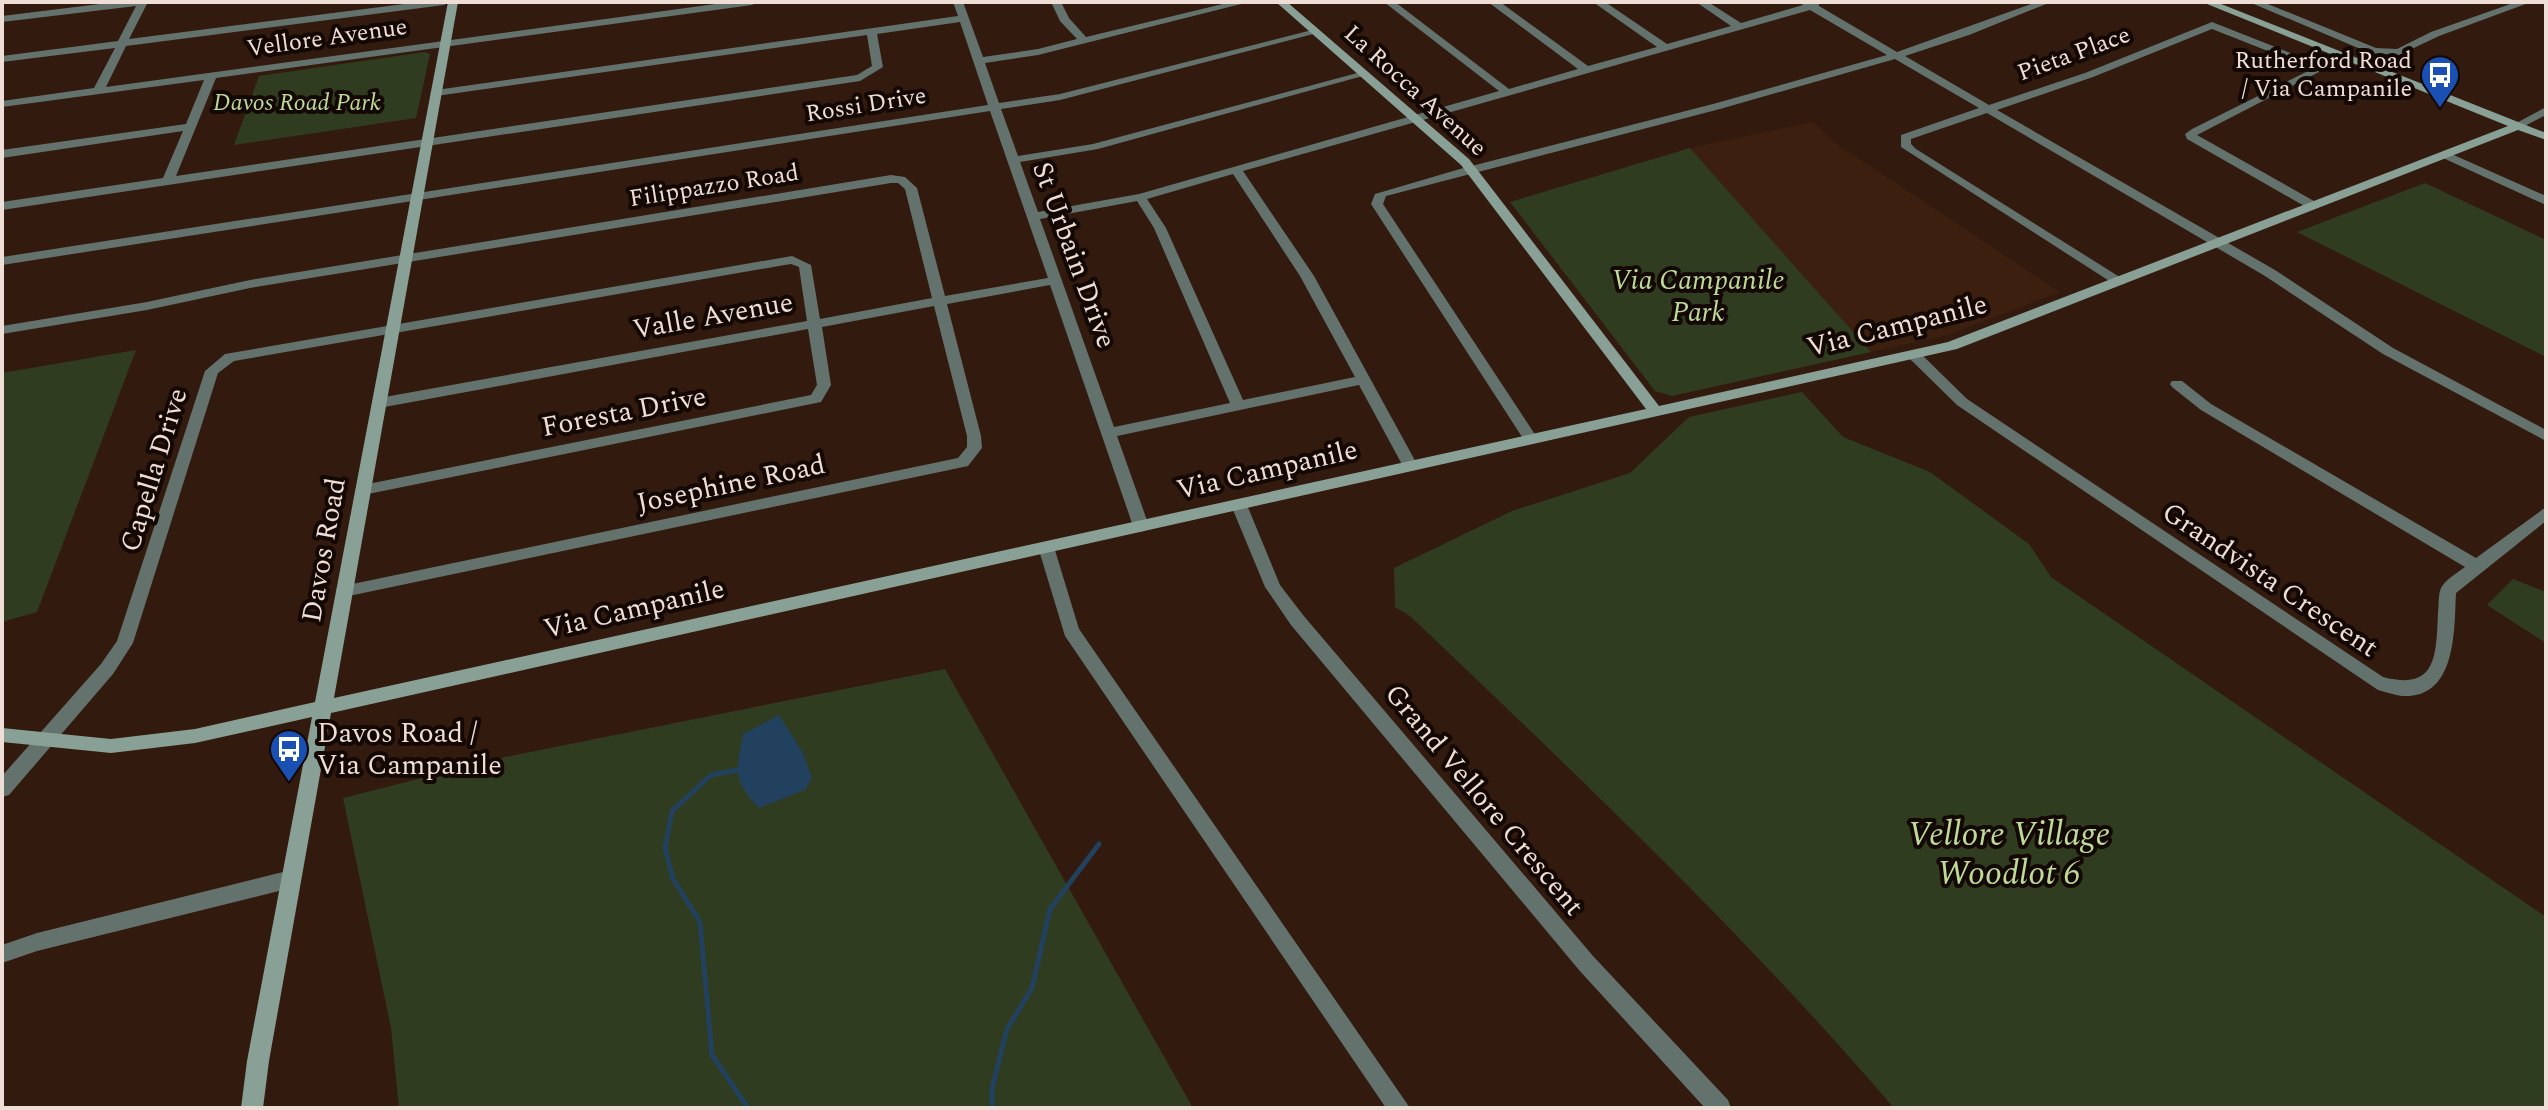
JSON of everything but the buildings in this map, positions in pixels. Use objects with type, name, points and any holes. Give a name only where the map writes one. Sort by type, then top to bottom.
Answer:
[{"type":"street","points":[[2,19],[142,2]]},
{"type":"street","points":[[98,91],[142,2]]},
{"type":"street","points":[[2,59],[444,2]]},
{"type":"street","name":"Davos Road","points":[[252,1108],[291,879],[453,2]]},
{"type":"street","name":"Vellore Avenue","points":[[2,104],[752,2]]},
{"type":"street","name":"St Urbain Drive","points":[[958,2],[1141,526]]},
{"type":"street","points":[[1056,2],[1064,19],[1084,41]]},
{"type":"street","points":[[979,61],[1084,41],[1244,2]]},
{"type":"street","name":"La Rocca Avenue","points":[[1281,2],[1473,171],[1656,412]]},
{"type":"street","points":[[1389,2],[1508,93]]},
{"type":"street","points":[[1493,2],[1586,70]]},
{"type":"street","points":[[1598,2],[1664,47]]},
{"type":"street","points":[[1701,2],[1739,26]]},
{"type":"street","points":[[1031,217],[1140,197],[1807,4],[1824,2]]},
{"type":"street","points":[[1531,439],[1377,204],[1381,194],[1894,55],[1984,27],[2046,2]]},
{"type":"street","points":[[2207,2],[2380,73],[2395,84],[2512,128],[2546,137]]},
{"type":"street","points":[[2254,2],[2374,51],[2394,54],[2435,34],[2526,2]]},
{"type":"street","points":[[1807,4],[2285,283],[2388,351],[2546,436]]},
{"type":"street","points":[[436,93],[964,18]]},
{"type":"street","name":"Pieta Place","points":[[1987,109],[2105,69],[2201,27],[2219,26],[2307,63],[2314,72],[2196,131],[2191,134],[2193,139],[2310,204]]},
{"type":"street","points":[[2,206],[860,78],[878,67],[871,31]]},
{"type":"street","name":"Rossi Drive","points":[[2,261],[1060,97],[1316,32]]},
{"type":"street","points":[[1012,160],[1094,147],[1365,74]]},
{"type":"street","points":[[168,181],[211,76]]},
{"type":"street","points":[[1987,109],[1905,137],[1905,145],[2119,281]]},
{"type":"street","points":[[2512,128],[2546,110]]},
{"type":"street","points":[[2,154],[189,127]]},
{"type":"street","points":[[2512,128],[2546,147]]},
{"type":"street","name":"Via Campanile","points":[[2,735],[111,746],[152,743],[323,708],[1914,355],[1982,337],[2310,204],[2447,156],[2512,128]]},
{"type":"street","points":[[2447,156],[2546,201]]},
{"type":"street","points":[[1236,169],[1307,276],[1410,466]]},
{"type":"street","name":"Filippazzo Road","points":[[406,258],[891,179],[907,183],[911,188],[940,301]]},
{"type":"street","points":[[1140,197],[1160,228],[1238,406]]},
{"type":"street","points":[[2,330],[406,258]]},
{"type":"street","name":"Capella Drive","points":[[2,789],[125,643],[212,371],[230,357],[792,260],[805,265],[815,324]]},
{"type":"street","name":"Valle Avenue","points":[[379,403],[1056,280]]},
{"type":"street","name":"Josephine Road","points":[[344,591],[963,462],[975,448],[974,436],[940,301]]},
{"type":"street","name":"Foresta Drive","points":[[363,490],[807,403],[822,393],[824,385],[815,324]]},
{"type":"street","name":"Grandvista Crescent","points":[[1914,355],[1962,402],[2386,687],[2409,690],[2433,677],[2444,657],[2448,638],[2448,591],[2546,513]]},
{"type":"street","points":[[1109,433],[1363,380]]},
{"type":"street","points":[[2177,384],[2206,407],[2476,566]]},
{"type":"street","name":"Grand Vellore Crescent","points":[[1239,505],[1273,587],[1297,620],[1586,963],[1720,1108]]},
{"type":"street","points":[[1046,547],[1071,631],[1399,1108]]},
{"type":"street","points":[[2,954],[37,942],[291,879]]},
{"type":"shaded area","points":[[1813,122],[1835,143],[2060,292],[1948,335],[1871,352],[1690,148]]},
{"type":"green space","name":"Davos Road Park","points":[[425,52],[430,54],[416,118],[234,145],[259,76]]},
{"type":"green space","name":"Via Campanile Park","points":[[1690,148],[1871,352],[1672,396],[1655,391],[1510,202]]},
{"type":"green space","points":[[2425,183],[2546,240],[2546,357],[2297,232]]},
{"type":"green space","points":[[136,350],[37,612],[2,622],[2,373]]},
{"type":"green space","name":"Vellore Village Woodlot 6","points":[[1802,392],[1843,437],[1930,472],[2029,544],[2051,577],[2546,917],[2546,1108],[1894,1108],[1719,917],[1535,735],[1410,616],[1395,607],[1394,568],[1512,511],[1630,473],[1689,417]]},
{"type":"green space","points":[[2513,579],[2546,592],[2546,643],[2487,605]]},
{"type":"green space","points":[[945,669],[1193,1108],[399,1108],[391,1028],[343,798],[505,757]]},
{"type":"water","points":[[779,715],[802,751],[812,778],[805,790],[759,808],[744,789],[738,774],[743,734]]},
{"type":"waterway","points":[[737,770],[711,775],[672,811],[665,848],[673,879],[700,922],[712,1055],[748,1108]]},
{"type":"waterway","points":[[992,1108],[992,1089],[1007,1029],[1032,988],[1050,909],[1099,844]]},
{"type":"place","name":"Rutherford Road / Via Campanile","points":[[2440,109]]},
{"type":"place","name":"Davos Road / Via Campanile","points":[[289,783]]}]
